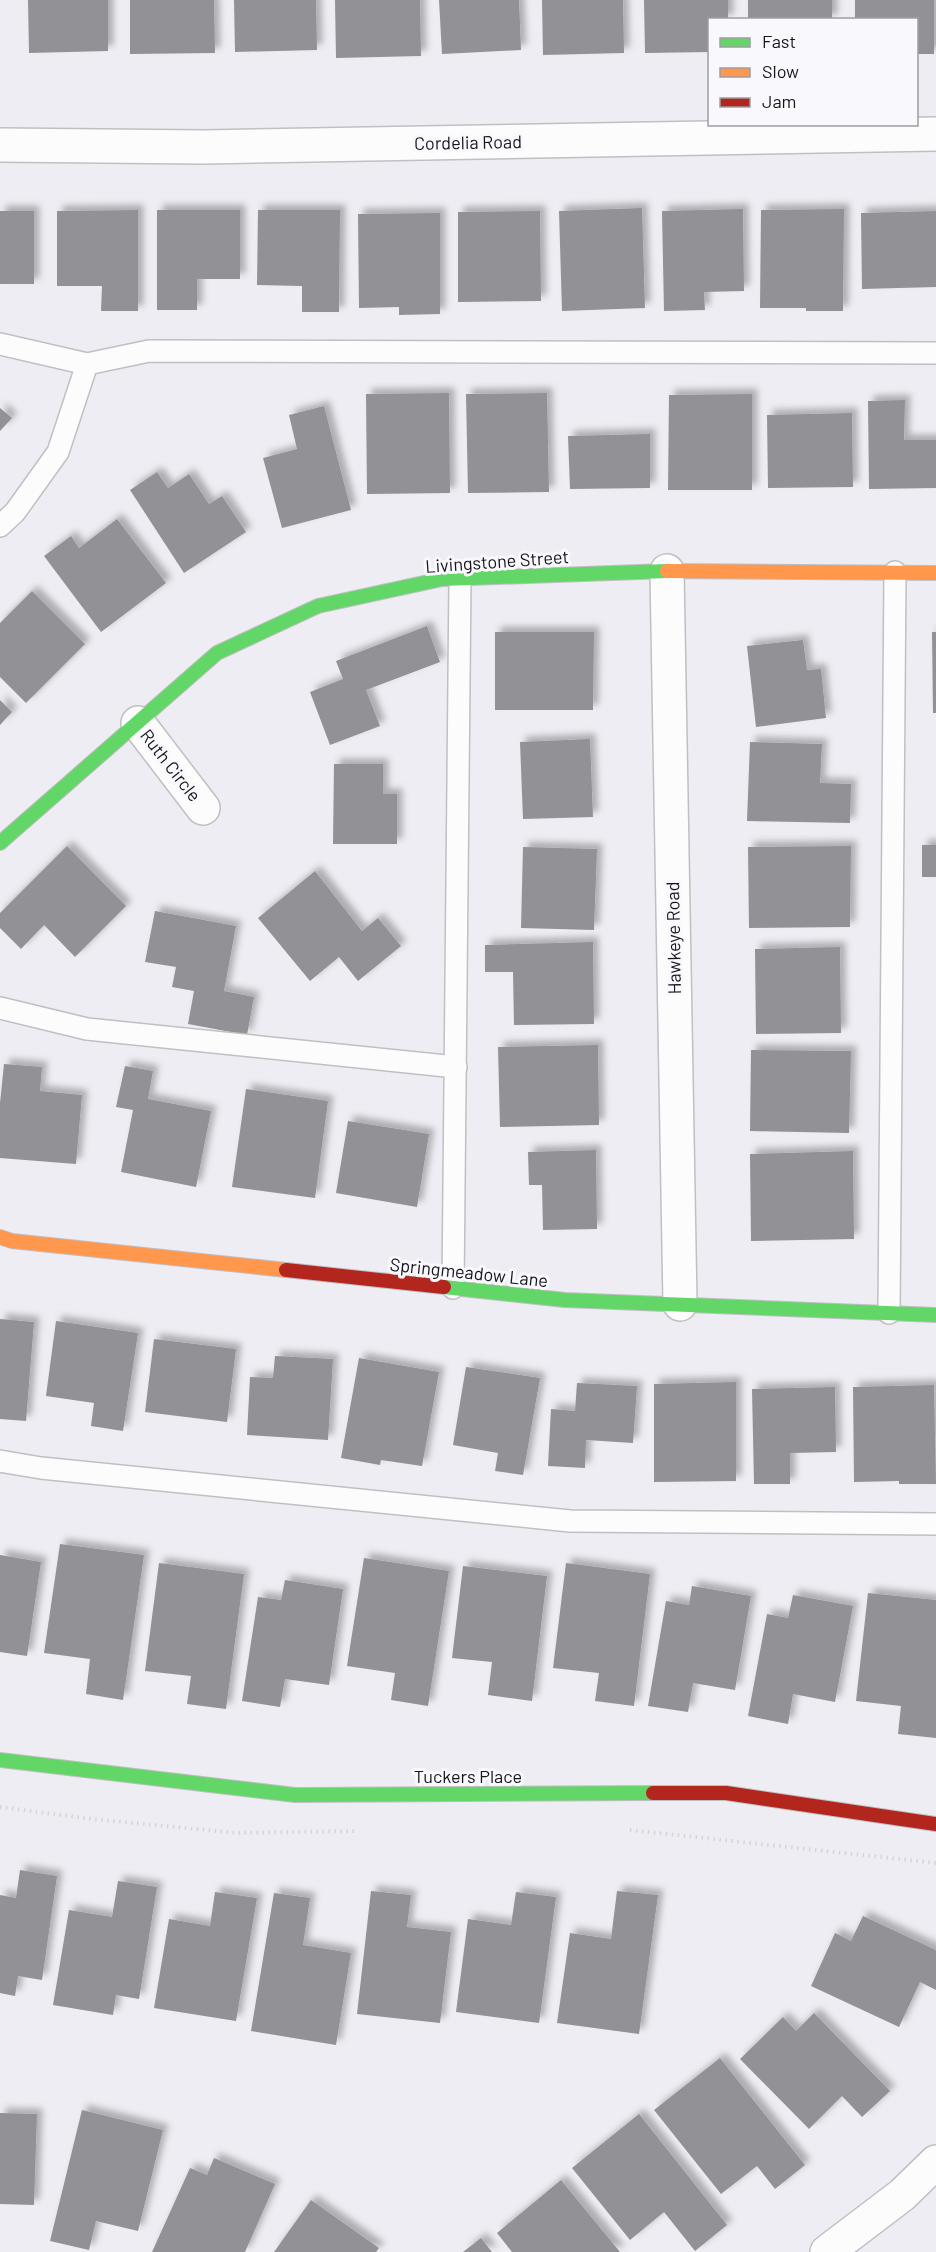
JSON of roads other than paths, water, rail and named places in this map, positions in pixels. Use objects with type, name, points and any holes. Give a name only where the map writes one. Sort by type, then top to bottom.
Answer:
[{"type":"street","name":"Cordelia Road","points":[[0,145],[204,147],[936,134]]},
{"type":"street","name":"Livingstone Street","points":[[0,843],[218,652],[318,606],[442,579],[460,578],[667,571],[936,573]]},
{"type":"street","name":"Hawkeye Road","points":[[667,571],[680,1304]]},
{"type":"street","name":"Ruth Circle","points":[[138,723],[203,808]]},
{"type":"street","name":"Springmeadow Lane","points":[[0,1237],[12,1241],[565,1300],[936,1315]]},
{"type":"street","name":"Tuckers Place","points":[[0,1760],[295,1795],[726,1793],[936,1824]]},
{"type":"street","points":[[827,2252],[902,2195],[936,2162]]},
{"type":"lane","points":[[0,344],[87,364],[149,351],[936,353]]},
{"type":"lane","points":[[0,526],[15,512],[58,452],[87,364]]},
{"type":"lane","points":[[890,1313],[895,572]]},
{"type":"lane","points":[[453,1288],[460,578]]},
{"type":"lane","points":[[0,1008],[87,1029],[456,1067]]},
{"type":"lane","points":[[0,1461],[41,1468],[570,1521],[936,1524]]}]
